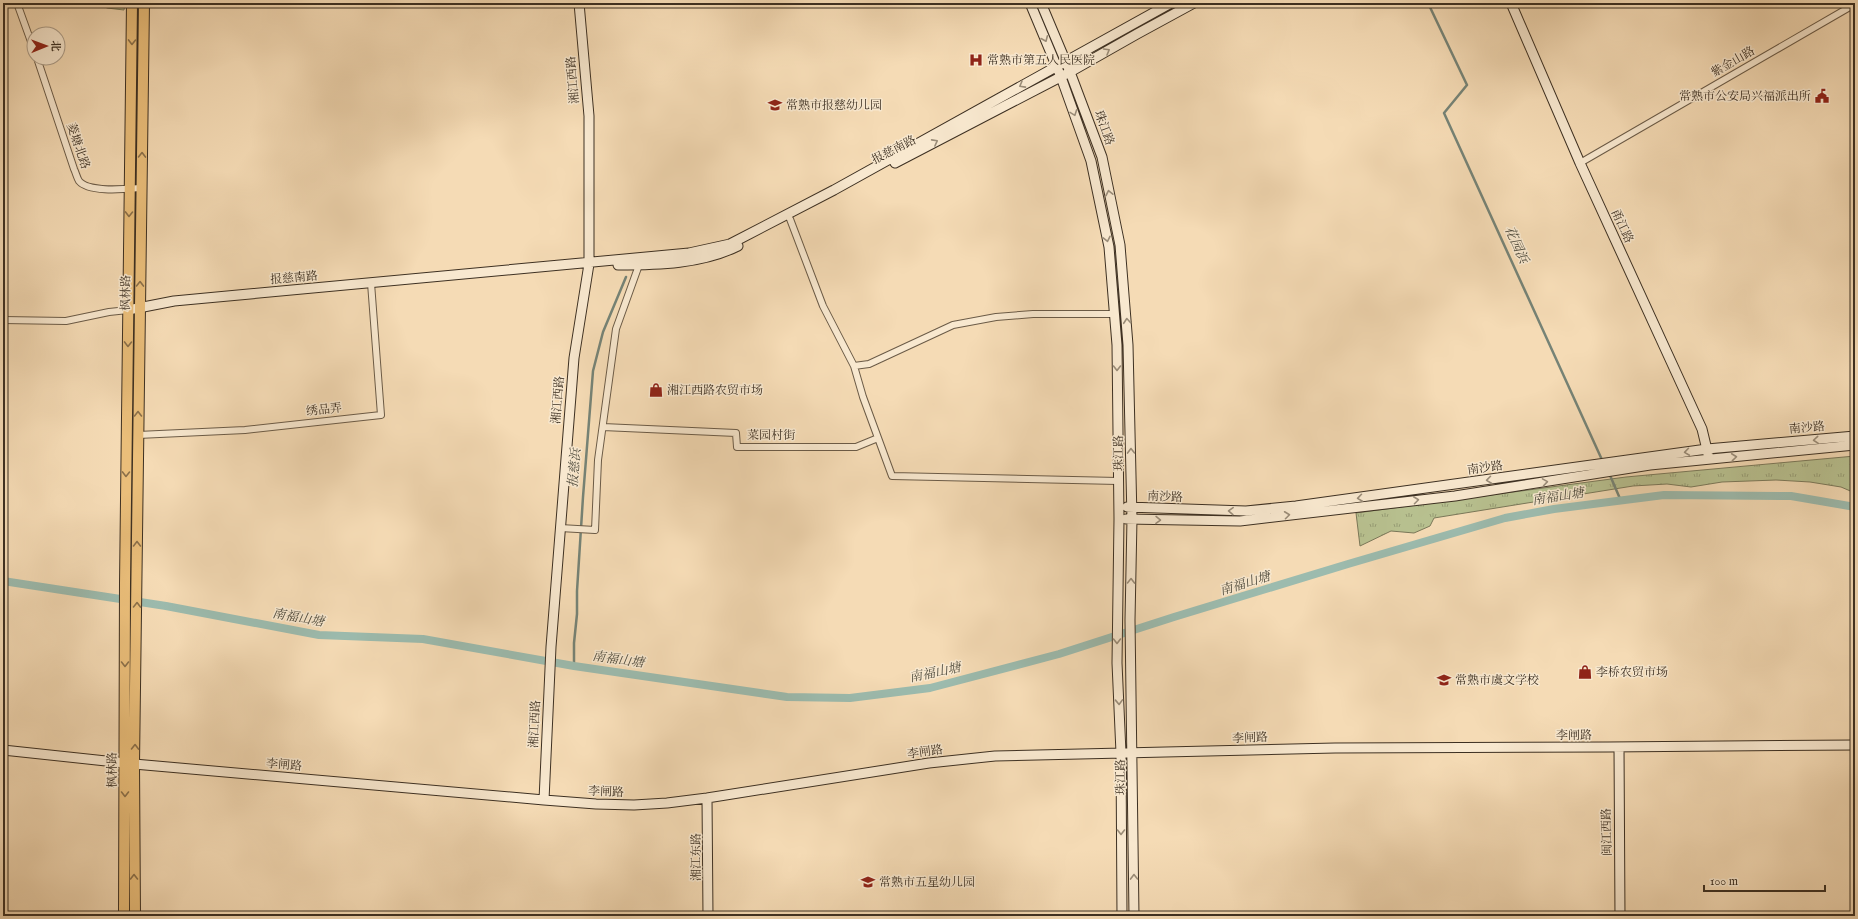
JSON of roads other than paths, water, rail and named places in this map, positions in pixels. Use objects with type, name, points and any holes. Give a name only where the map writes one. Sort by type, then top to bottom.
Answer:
[{"type":"main road","name":"枫林路","points":[[132,3],[125,625],[134,916]]},
{"type":"main road","name":"枫林路","points":[[124,916],[137,584],[139,308],[144,3]]},
{"type":"street","points":[[17,3],[26,28]]},
{"type":"street","name":"湘江西路","points":[[544,800],[551,647],[574,358],[589,264],[588,116],[579,3]]},
{"type":"street","name":"珠江路","points":[[1030,3],[1061,77],[1091,161],[1109,247],[1117,345],[1119,519],[1117,663],[1121,753],[1122,916]]},
{"type":"street","name":"珠江路","points":[[1041,3],[1066,61],[1102,157],[1120,245],[1128,345],[1132,507],[1130,620],[1133,753],[1134,916]]},
{"type":"street","name":"报慈南路","points":[[3,320],[66,321],[108,312],[128,310],[174,301],[526,267],[589,264],[689,253],[730,244],[834,190],[1056,65],[1066,61],[1171,3]]},
{"type":"street","name":"报慈南路","points":[[589,264],[601,266],[639,265],[691,260],[726,252],[985,115],[1061,77],[1194,3]]},
{"type":"street","name":"甬江路","points":[[1511,3],[1580,163],[1702,429],[1709,459]]},
{"type":"street","name":"紫金山路","points":[[1580,163],[1855,4]]},
{"type":"street","name":"菱塘北路","points":[[40,66],[74,169],[80,181],[88,186],[101,189],[141,188]]},
{"type":"street","points":[[790,219],[823,306],[854,366],[892,476],[1118,482]]},
{"type":"street","points":[[560,528],[594,530],[598,460],[616,329],[639,265]]},
{"type":"street","name":"绣品弄","points":[[138,435],[245,430],[381,415],[371,283]]},
{"type":"street","points":[[854,366],[868,364],[952,325],[996,317],[1033,314],[1114,314]]},
{"type":"street","name":"菜园村街","points":[[603,427],[736,433],[737,446],[856,446],[878,438]]},
{"type":"street","name":"南沙路","points":[[1611,468],[1707,449],[1855,436]]},
{"type":"street","name":"南沙路","points":[[1118,507],[1246,511],[1599,469],[1855,445]]},
{"type":"street","name":"南沙路","points":[[1119,519],[1240,521],[1454,496],[1599,469]]},
{"type":"street","name":"李闸路","points":[[3,750],[130,763],[544,800],[634,805],[707,798],[929,762],[995,756],[1343,747],[1855,745]]},
{"type":"street","name":"闽江西路","points":[[1618,747],[1620,916]]},
{"type":"street","name":"湘江东路","points":[[707,798],[708,916]]},
{"type":"waterway","name":"花园浜","points":[[1428,3],[1467,85],[1444,113],[1603,462]]},
{"type":"waterway","name":"报慈浜","points":[[574,666],[574,643],[577,614],[583,497],[593,371],[603,332],[626,277]]},
{"type":"waterway","name":"花园浜","points":[[1609,473],[1621,501]]},
{"type":"waterway","name":"南福山塘","points":[[3,581],[166,606],[319,635],[423,639],[574,666],[787,697],[850,698],[930,688],[1059,654],[1174,617],[1505,518],[1554,509],[1664,495],[1791,496],[1855,507]]},
{"type":"place","name":"常熟市第五人民医院","points":[[976,60]]},
{"type":"place","name":"常熟市公安局兴福派出所","points":[[1822,96]]},
{"type":"place","name":"常熟市报慈幼儿园","points":[[775,105]]},
{"type":"place","name":"湘江西路农贸市场","points":[[656,390]]},
{"type":"place","name":"李桥农贸市场","points":[[1585,672]]},
{"type":"place","name":"常熟市虞文学校","points":[[1444,680]]},
{"type":"place","name":"常熟市五星幼儿园","points":[[868,882]]}]
